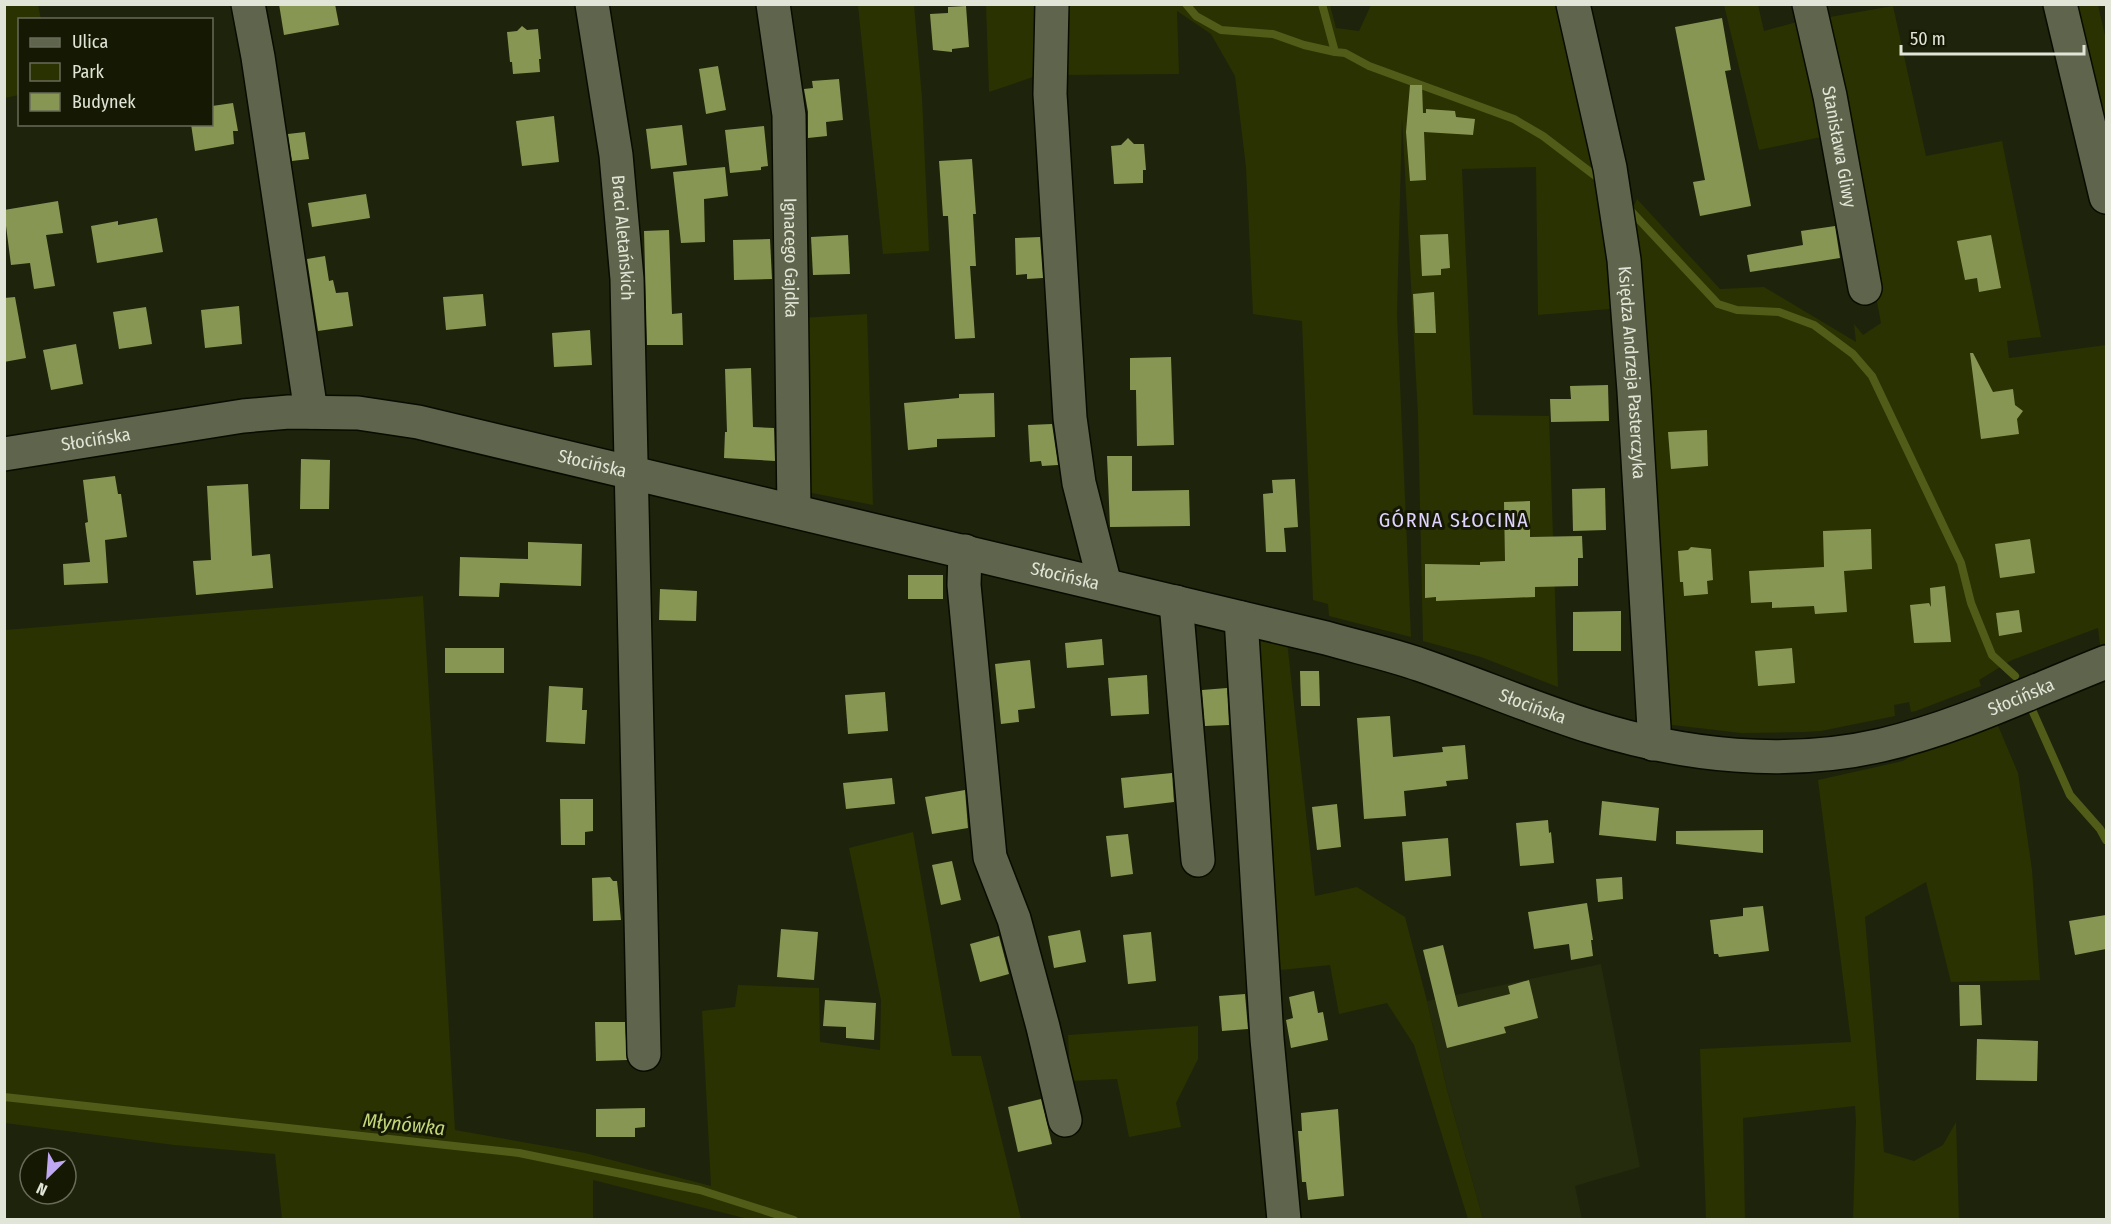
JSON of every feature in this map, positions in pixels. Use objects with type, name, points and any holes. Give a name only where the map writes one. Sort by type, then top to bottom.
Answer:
[{"type":"street","points":[[248,4],[311,412]]},
{"type":"street","name":"Braci Aletańskich","points":[[592,4],[616,154],[627,279],[644,1054]]},
{"type":"street","name":"Ignacego Gajdka","points":[[773,4],[789,115],[794,511]]},
{"type":"street","points":[[1052,4],[1050,94],[1070,418],[1078,483],[1105,585]]},
{"type":"street","name":"Księdza Andrzeja Pasterczyka","points":[[1573,4],[1610,168],[1624,260],[1634,392],[1654,728],[1653,744]]},
{"type":"street","name":"Stanisława Gliwy","points":[[1809,4],[1830,96],[1865,288]]},
{"type":"street","points":[[2060,4],[2106,198]]},
{"type":"street","name":"Słocińska","points":[[4,454],[243,416],[289,412],[358,413],[418,422],[1326,638],[1419,664],[1592,727],[1679,749],[1745,756],[1799,756],[1881,745],[1941,729],[2106,662]]},
{"type":"street","points":[[965,551],[964,585],[990,857],[1014,919],[1065,1120]]},
{"type":"street","points":[[1176,602],[1198,860]]},
{"type":"street","points":[[1241,618],[1266,1028],[1284,1220]]},
{"type":"shaded area","points":[[1601,964],[1640,1167],[1575,1186],[1582,1219],[1483,1219],[1447,1090],[1427,1001]]},
{"type":"green space","points":[[5,4],[38,5],[41,18],[18,18],[18,95],[5,98]]},
{"type":"green space","points":[[1216,4],[1218,6],[1219,4],[1330,5],[1336,28],[1359,31],[1371,5],[1562,5],[1621,308],[1538,315],[1536,167],[1462,169],[1473,415],[1549,416],[1558,687],[1481,657],[1423,641],[1418,415],[1402,118],[1397,314],[1411,637],[1329,616],[1328,604],[1313,600],[1302,321],[1253,314],[1246,167],[1235,76],[1211,34],[1177,11],[1179,74],[1059,75],[1061,5]]},
{"type":"green space","points":[[858,5],[914,5],[922,98],[929,251],[883,254]]},
{"type":"green space","points":[[986,5],[1042,5],[1039,75],[989,92]]},
{"type":"green space","points":[[1724,5],[1758,5],[1764,31],[1804,20],[1826,136],[1759,150]]},
{"type":"green space","points":[[2073,5],[2098,5],[2106,40],[2106,144]]},
{"type":"green space","points":[[1893,6],[1926,156],[2002,141],[2041,337],[2007,341],[2009,358],[2106,345],[2106,643],[2100,645],[2098,628],[2012,660],[1979,680],[1981,686],[1916,711],[1911,712],[1909,702],[1894,705],[1895,716],[1821,731],[1741,733],[1664,724],[1625,225],[1637,199],[1720,289],[1764,287],[1856,342],[1854,324],[1863,335],[1881,323],[1824,18]]},
{"type":"green space","points":[[867,314],[873,505],[807,492],[801,318]]},
{"type":"green space","points":[[423,596],[455,1130],[585,1153],[711,1186],[702,1011],[735,1007],[738,985],[819,988],[820,1042],[880,1050],[881,1000],[849,848],[913,832],[952,1056],[981,1056],[1021,1219],[748,1219],[593,1180],[593,1219],[282,1219],[275,1154],[174,1145],[5,1123],[5,630]]},
{"type":"green space","points":[[1250,634],[1287,641],[1315,896],[1357,887],[1405,917],[1447,1090],[1483,1219],[1468,1219],[1414,1045],[1387,1003],[1339,1014],[1330,965],[1271,971]]},
{"type":"green space","points":[[1996,721],[2018,773],[2032,870],[2040,980],[1951,982],[1926,882],[1865,917],[1884,1152],[1914,1161],[1943,1145],[1956,1122],[1959,1219],[1853,1219],[1855,1106],[1743,1118],[1745,1219],[1706,1219],[1700,1049],[1851,1042],[1818,780],[1903,761],[1916,753]]},
{"type":"green space","points":[[1198,1026],[1198,1059],[1176,1103],[1181,1127],[1129,1137],[1117,1079],[1070,1081],[1068,1035]]},
{"type":"building","points":[[279,4],[335,4],[339,25],[284,35]]},
{"type":"building","points":[[966,6],[969,47],[952,49],[952,52],[933,50],[930,14],[948,13],[948,7]]},
{"type":"building","points":[[1722,18],[1731,70],[1725,71],[1751,206],[1700,216],[1693,182],[1705,180],[1675,27]]},
{"type":"building","points":[[522,26],[527,30],[538,29],[540,72],[513,74],[507,32],[517,31]]},
{"type":"building","points":[[718,66],[726,110],[706,114],[699,69]]},
{"type":"building","points":[[839,79],[843,120],[826,122],[827,136],[808,138],[808,112],[804,89],[813,88],[812,81]]},
{"type":"building","points":[[1410,85],[1422,85],[1423,113],[1426,113],[1426,109],[1455,111],[1456,117],[1475,119],[1473,135],[1424,132],[1426,180],[1410,181],[1406,132]]},
{"type":"building","points":[[233,103],[238,131],[233,131],[234,144],[195,151],[191,126],[213,126],[213,106]]},
{"type":"building","points":[[554,116],[559,162],[522,166],[516,121]]},
{"type":"building","points":[[682,125],[687,165],[651,169],[646,129]]},
{"type":"building","points":[[764,126],[768,166],[761,167],[761,170],[730,173],[725,130]]},
{"type":"building","points":[[305,132],[309,159],[292,161],[288,134]]},
{"type":"building","points":[[1128,138],[1134,144],[1144,144],[1146,170],[1143,170],[1143,183],[1114,184],[1111,146],[1121,145]]},
{"type":"building","points":[[972,159],[976,214],[973,214],[976,266],[970,266],[975,338],[955,339],[948,216],[943,216],[939,161]]},
{"type":"building","points":[[725,167],[728,196],[704,199],[705,242],[681,243],[673,172]]},
{"type":"building","points":[[366,194],[370,218],[312,227],[308,203]]},
{"type":"building","points":[[58,201],[63,233],[46,235],[55,286],[34,289],[30,263],[11,265],[4,210]]},
{"type":"building","points":[[157,218],[163,252],[97,263],[91,226],[118,221],[118,225]]},
{"type":"building","points":[[1835,226],[1840,258],[1750,272],[1747,255],[1803,245],[1801,231]]},
{"type":"building","points":[[669,230],[672,314],[682,313],[683,345],[647,345],[644,231]]},
{"type":"building","points":[[1448,234],[1450,268],[1441,269],[1441,275],[1422,276],[1420,235]]},
{"type":"building","points":[[848,235],[850,274],[813,275],[811,237]]},
{"type":"building","points":[[1991,235],[2001,288],[1979,292],[1977,278],[1965,280],[1957,241]]},
{"type":"building","points":[[1040,237],[1043,278],[1027,279],[1027,274],[1016,275],[1015,238]]},
{"type":"building","points":[[770,239],[772,279],[734,280],[733,240]]},
{"type":"building","points":[[325,256],[329,281],[333,280],[336,293],[348,292],[353,326],[318,331],[307,259]]},
{"type":"building","points":[[1434,292],[1436,333],[1415,333],[1413,294]]},
{"type":"building","points":[[483,294],[486,326],[446,330],[443,297]]},
{"type":"building","points":[[15,297],[26,358],[4,362],[4,298]]},
{"type":"building","points":[[239,306],[242,344],[205,348],[201,310]]},
{"type":"building","points":[[146,307],[152,344],[119,349],[113,312]]},
{"type":"building","points":[[590,330],[592,365],[554,367],[552,333]]},
{"type":"building","points":[[76,344],[83,384],[51,390],[43,350]]},
{"type":"building","points":[[1970,353],[1973,353],[1993,392],[2013,389],[2015,405],[2023,411],[2017,419],[2019,434],[1981,439]]},
{"type":"building","points":[[1171,357],[1174,445],[1137,446],[1136,390],[1130,390],[1130,358]]},
{"type":"building","points":[[751,368],[753,427],[774,428],[775,461],[724,458],[725,432],[727,432],[725,369]]},
{"type":"building","points":[[1608,385],[1609,421],[1551,422],[1550,399],[1571,399],[1570,386]]},
{"type":"building","points":[[994,393],[995,437],[937,439],[937,447],[908,450],[904,403],[959,398],[959,394]]},
{"type":"building","points":[[1052,424],[1058,465],[1042,466],[1041,461],[1030,462],[1028,425]]},
{"type":"building","points":[[1707,430],[1708,466],[1671,469],[1668,432]]},
{"type":"building","points":[[1107,456],[1132,456],[1132,491],[1189,490],[1190,526],[1110,527]]},
{"type":"building","points":[[301,459],[330,460],[329,509],[300,509]]},
{"type":"building","points":[[115,476],[118,494],[121,494],[127,537],[105,540],[108,583],[64,585],[63,564],[90,562],[83,480]]},
{"type":"building","points":[[1295,479],[1298,527],[1284,528],[1286,552],[1266,552],[1263,494],[1273,493],[1272,480]]},
{"type":"building","points":[[248,484],[252,556],[270,554],[273,588],[196,595],[193,561],[211,560],[207,486]]},
{"type":"building","points":[[1605,488],[1606,530],[1573,531],[1572,489]]},
{"type":"building","points":[[1530,501],[1530,537],[1582,536],[1583,558],[1578,558],[1578,586],[1535,587],[1535,597],[1436,601],[1436,597],[1425,598],[1425,564],[1480,565],[1480,562],[1505,561],[1504,502]]},
{"type":"building","points":[[1871,529],[1872,569],[1844,571],[1847,612],[1815,614],[1814,606],[1772,608],[1772,602],[1751,603],[1749,571],[1824,567],[1823,531]]},
{"type":"building","points":[[2030,539],[2035,573],[2000,578],[1995,544]]},
{"type":"building","points":[[528,542],[582,544],[581,586],[500,583],[499,597],[459,596],[460,557],[528,559]]},
{"type":"building","points":[[1691,547],[1711,549],[1713,580],[1707,581],[1708,594],[1684,596],[1683,582],[1680,582],[1678,551],[1688,550]]},
{"type":"building","points":[[908,575],[943,575],[943,599],[908,599]]},
{"type":"building","points":[[1945,586],[1951,642],[1914,643],[1910,605],[1929,603],[1931,607],[1930,588]]},
{"type":"building","points":[[660,589],[697,591],[696,621],[659,620]]},
{"type":"building","points":[[2019,610],[2022,632],[1999,636],[1996,613]]},
{"type":"building","points":[[1621,611],[1621,651],[1573,651],[1573,612]]},
{"type":"building","points":[[1102,639],[1104,665],[1067,668],[1065,643]]},
{"type":"building","points":[[445,648],[504,648],[504,673],[445,673]]},
{"type":"building","points":[[1792,648],[1795,683],[1758,686],[1755,651]]},
{"type":"building","points":[[1030,660],[1035,708],[1018,710],[1019,722],[1001,724],[995,664]]},
{"type":"building","points":[[1300,671],[1319,671],[1320,706],[1301,706]]},
{"type":"building","points":[[1147,675],[1149,714],[1111,716],[1108,678]]},
{"type":"building","points":[[549,686],[583,688],[582,710],[587,710],[585,744],[546,742]]},
{"type":"building","points":[[1227,688],[1229,725],[1205,726],[1202,690]]},
{"type":"building","points":[[885,692],[888,731],[848,734],[845,695]]},
{"type":"building","points":[[1390,716],[1393,757],[1443,752],[1442,747],[1465,745],[1468,779],[1446,781],[1447,786],[1404,791],[1406,816],[1364,819],[1357,718]]},
{"type":"building","points":[[1172,773],[1174,802],[1124,808],[1121,778]]},
{"type":"building","points":[[892,778],[895,804],[846,809],[843,783]]},
{"type":"building","points":[[965,790],[968,828],[932,834],[925,797]]},
{"type":"building","points":[[560,799],[593,799],[593,831],[585,832],[585,845],[561,845]]},
{"type":"building","points":[[1602,801],[1659,808],[1656,841],[1599,835]]},
{"type":"building","points":[[1337,804],[1341,847],[1317,850],[1312,807]]},
{"type":"building","points":[[1548,820],[1554,863],[1520,866],[1516,823]]},
{"type":"building","points":[[1763,830],[1763,853],[1676,844],[1676,831]]},
{"type":"building","points":[[1128,834],[1133,874],[1111,877],[1106,836]]},
{"type":"building","points":[[1448,838],[1451,876],[1405,881],[1402,842]]},
{"type":"building","points":[[952,861],[961,900],[941,905],[932,865]]},
{"type":"building","points":[[610,877],[613,881],[617,881],[621,920],[593,921],[592,878]]},
{"type":"building","points":[[1622,877],[1623,899],[1598,902],[1596,879]]},
{"type":"building","points":[[1587,903],[1593,956],[1571,960],[1569,944],[1534,949],[1528,912]]},
{"type":"building","points":[[1763,906],[1769,951],[1719,957],[1718,954],[1714,954],[1710,920],[1743,916],[1743,908]]},
{"type":"building","points":[[2106,915],[2106,949],[2075,955],[2069,921]]},
{"type":"building","points":[[781,929],[818,932],[814,980],[777,977]]},
{"type":"building","points":[[1080,930],[1086,962],[1054,968],[1048,936]]},
{"type":"building","points":[[1151,932],[1156,981],[1128,984],[1123,935]]},
{"type":"building","points":[[999,936],[1009,974],[980,982],[970,944]]},
{"type":"building","points":[[1443,945],[1458,1007],[1510,994],[1508,986],[1529,980],[1538,1018],[1504,1027],[1506,1033],[1447,1048],[1423,950]]},
{"type":"building","points":[[1959,985],[1980,985],[1982,1025],[1960,1026]]},
{"type":"building","points":[[1314,991],[1318,1013],[1323,1012],[1328,1040],[1291,1048],[1286,1020],[1293,1018],[1289,997]]},
{"type":"building","points":[[1245,994],[1248,1029],[1222,1031],[1219,996]]},
{"type":"building","points":[[825,1000],[876,1003],[874,1040],[846,1038],[846,1027],[823,1026]]},
{"type":"building","points":[[595,1022],[625,1022],[627,1060],[596,1061]]},
{"type":"building","points":[[1977,1039],[2038,1041],[2037,1081],[1976,1080]]},
{"type":"building","points":[[1041,1099],[1052,1144],[1018,1152],[1008,1107]]},
{"type":"building","points":[[645,1108],[645,1127],[635,1128],[635,1137],[596,1137],[596,1109]]},
{"type":"building","points":[[1338,1109],[1344,1196],[1308,1200],[1306,1182],[1302,1182],[1298,1131],[1302,1131],[1301,1113]]},
{"type":"waterway","points":[[1186,4],[1196,16],[1221,30],[1273,34],[1304,45],[1335,52]]},
{"type":"waterway","points":[[1322,4],[1335,52],[1345,53],[1369,66],[1514,119],[1543,136],[1602,181]]},
{"type":"waterway","points":[[1630,210],[1718,304],[1737,310],[1779,312],[1814,325],[1853,354],[1872,376],[1961,563],[1971,603],[1992,655],[2015,676]]},
{"type":"waterway","points":[[2033,712],[2070,795],[2100,829],[2106,840]]},
{"type":"waterway","name":"Młynówka","points":[[4,1097],[519,1153],[700,1190],[794,1220]]},
{"type":"district","name":"GÓRNA SŁOCINA","points":[[1454,520]]}]
